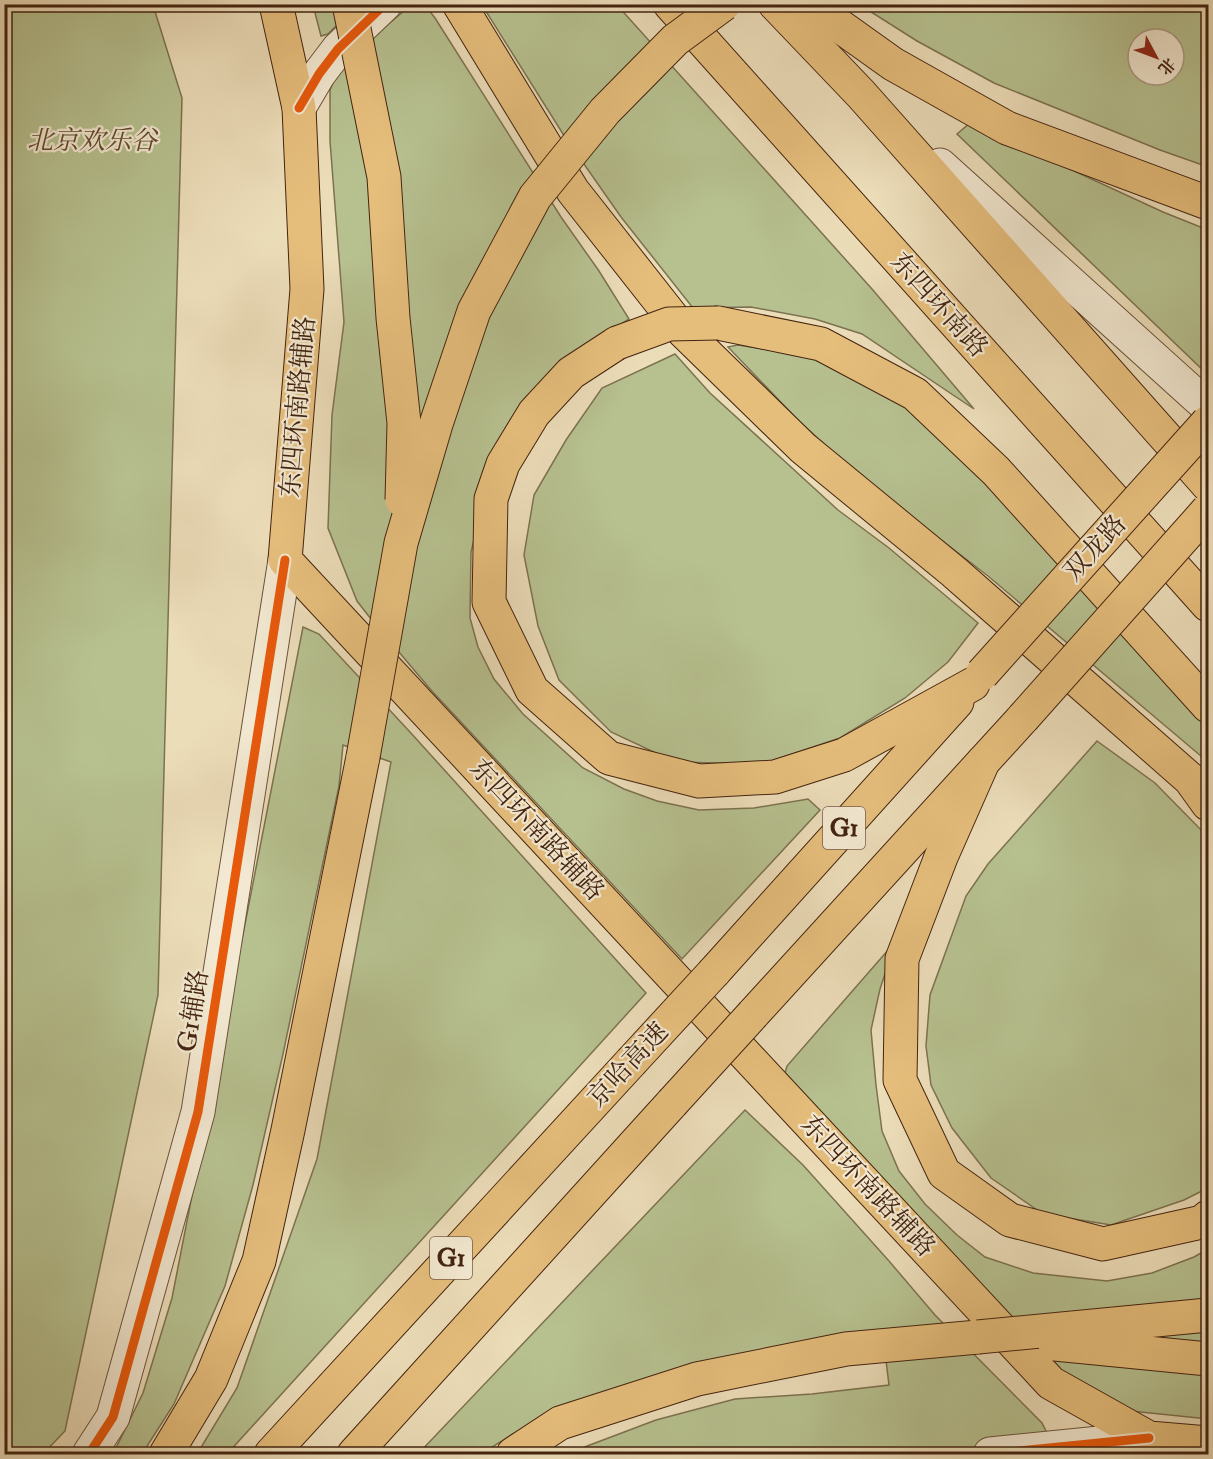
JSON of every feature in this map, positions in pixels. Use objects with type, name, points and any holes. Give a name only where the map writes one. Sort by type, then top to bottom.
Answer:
[{"type":"main road","name":"东四环南路辅路","points":[[276,4],[298,108],[307,289],[285,560],[1051,1383],[1149,1438],[1209,1443]]},
{"type":"main road","points":[[349,4],[384,177],[393,318],[404,423],[401,543]]},
{"type":"main road","points":[[459,4],[573,191],[684,332],[803,448],[980,595],[1190,779],[1209,804]]},
{"type":"main road","name":"东四环南路","points":[[670,4],[1209,605]]},
{"type":"main road","points":[[166,1455],[212,1379],[259,1261],[288,1130],[363,757],[401,543],[436,424],[474,311],[535,197],[605,111],[675,40],[724,4]]},
{"type":"main road","points":[[775,4],[861,94],[1209,485]]},
{"type":"main road","points":[[808,4],[893,64],[1007,128],[1209,203]]},
{"type":"main road","points":[[978,679],[844,755],[775,777],[699,781],[609,758],[532,690],[489,602],[491,499],[503,464],[534,412],[571,373],[617,343],[669,324],[718,323],[821,344],[915,393],[996,471],[1209,706]]},
{"type":"main road","name":"双龙路","points":[[978,679],[1209,422]]},
{"type":"main road","name":"G1","points":[[354,1455],[1209,510]]},
{"type":"main road","name":"京哈高速","points":[[271,1455],[714,972],[978,679]]},
{"type":"main road","points":[[983,762],[940,857],[902,959],[900,1080],[944,1173],[1010,1220],[1103,1244],[1202,1222],[1209,1216]]},
{"type":"main road","points":[[513,1455],[560,1422],[685,1382],[846,1349],[1209,1315]]},
{"type":"main road","points":[[978,1337],[1209,1359]]},
{"type":"street","points":[[298,108],[338,50],[385,4]]},
{"type":"street","points":[[861,94],[1209,407]]},
{"type":"street","name":"G1辅路","points":[[89,1455],[113,1417],[198,1112],[285,560]]},
{"type":"street","points":[[990,1455],[1149,1438]]},
{"type":"green space","name":"北京欢乐谷","points":[[5,4],[153,5],[182,98],[158,995],[65,1431],[43,1454],[4,1454]]},
{"type":"green space","points":[[313,5],[357,5],[328,34],[321,36]]},
{"type":"green space","points":[[411,5],[425,5],[435,18],[561,217],[629,319],[582,350],[490,473],[471,552],[470,618],[478,647],[494,679],[523,714],[583,768],[624,789],[657,801],[699,810],[754,808],[808,799],[820,810],[682,959],[431,690],[371,619],[357,601],[328,528],[332,415],[344,322],[330,141],[330,90],[337,73],[348,58]]},
{"type":"green space","points":[[482,5],[617,5],[872,289],[974,409],[862,334],[815,319],[751,307],[693,308],[621,217],[563,134]]},
{"type":"green space","points":[[860,5],[1208,5],[1208,167],[1160,150],[994,83],[917,41]]},
{"type":"green space","points":[[970,123],[1163,212],[1208,230],[1208,375],[957,134]]},
{"type":"green space","points":[[738,345],[804,355],[848,373],[902,402],[941,436],[1208,717],[1208,762],[988,576],[862,479],[798,420],[728,347]]},
{"type":"green space","points":[[675,354],[710,393],[838,510],[889,548],[978,623],[948,662],[905,698],[840,738],[762,764],[675,762],[611,732],[559,680],[538,626],[524,555],[534,495],[566,440],[602,388]]},
{"type":"green space","points":[[303,627],[319,634],[646,993],[227,1454],[197,1454],[237,1388],[317,1159],[391,762],[343,745],[339,786],[283,1054],[253,1185],[225,1286],[174,1404],[142,1454],[113,1454],[143,1393],[172,1298]]},
{"type":"green space","points":[[1097,741],[1155,783],[1208,837],[1208,1188],[1184,1200],[1111,1225],[1043,1214],[991,1178],[952,1128],[931,1085],[926,1046],[930,995],[966,896],[988,864]]},
{"type":"green space","points":[[896,941],[880,989],[871,1030],[882,1131],[899,1171],[925,1204],[957,1235],[985,1257],[1033,1273],[1107,1281],[1152,1273],[1194,1257],[1208,1249],[1208,1419],[1121,1410],[1081,1391],[1002,1310],[785,1073],[787,1066]]},
{"type":"green space","points":[[745,1110],[803,1165],[935,1315],[1042,1423],[1046,1431],[1044,1438],[1003,1446],[887,1454],[566,1454],[656,1420],[735,1399],[812,1394],[889,1385],[883,1336],[513,1434],[481,1454],[418,1454]]},
{"type":"cycle path","points":[[299,108],[319,74],[338,49],[385,4]]},
{"type":"cycle path","points":[[89,1454],[113,1417],[198,1112],[285,560]]},
{"type":"cycle path","points":[[990,1454],[1149,1438]]}]
